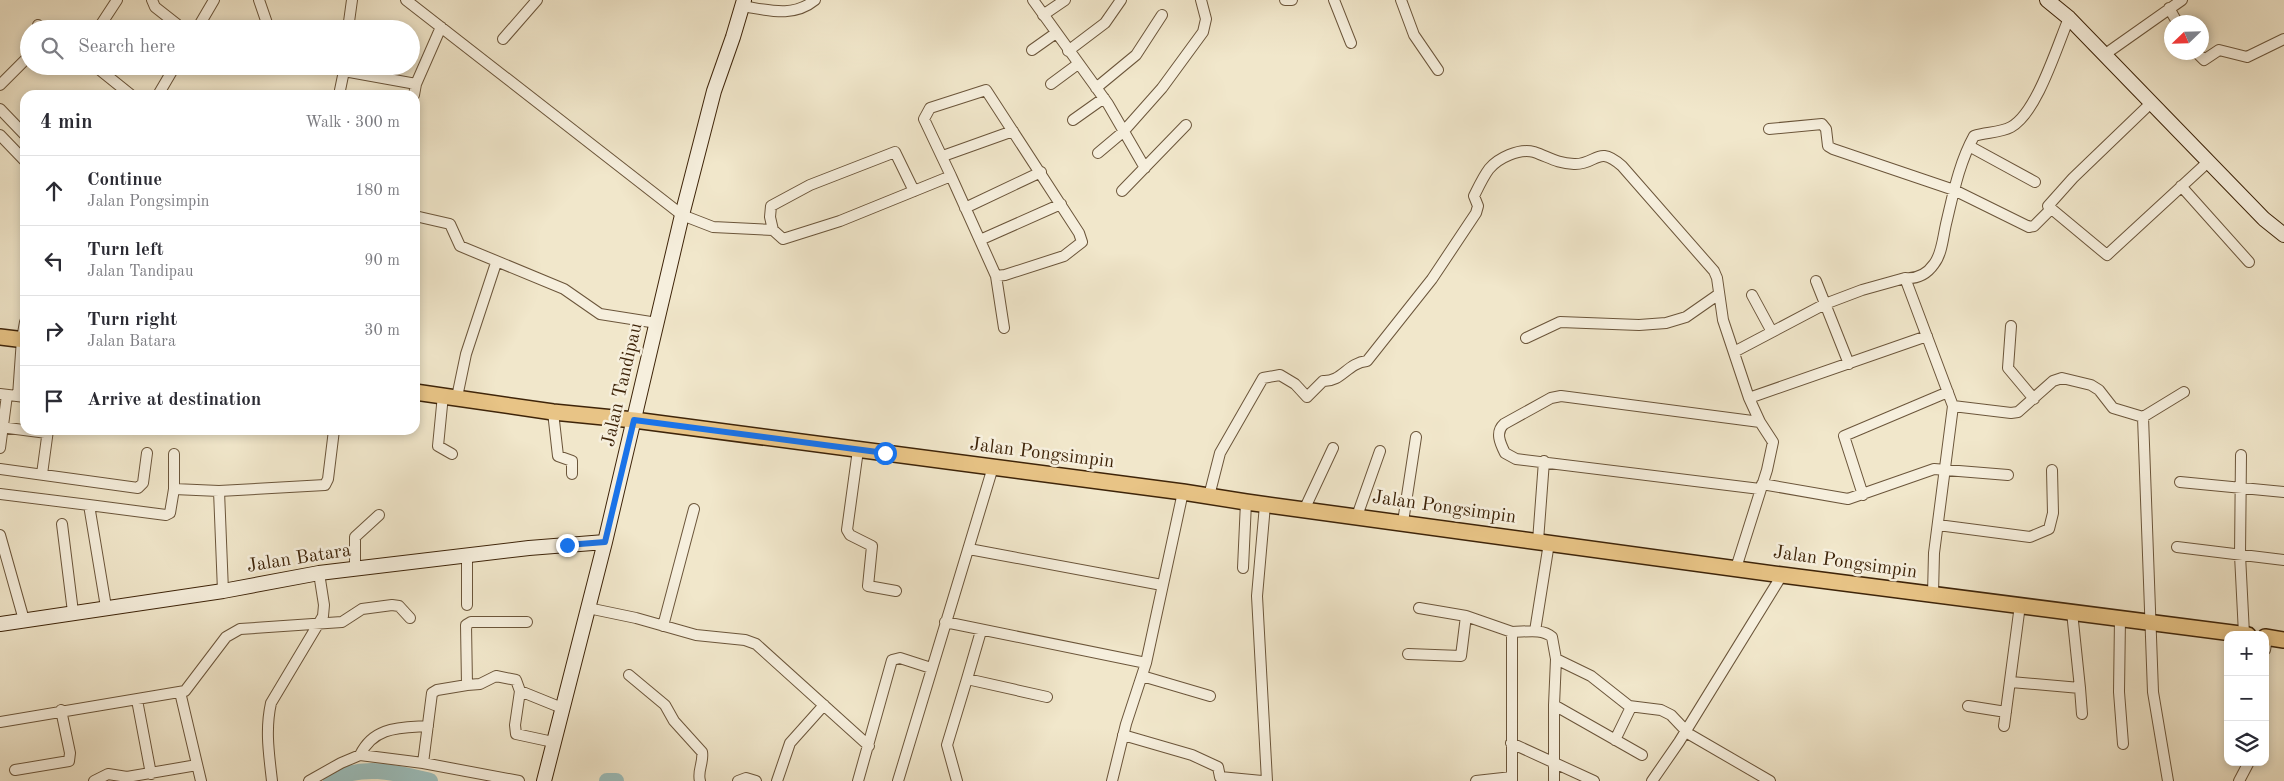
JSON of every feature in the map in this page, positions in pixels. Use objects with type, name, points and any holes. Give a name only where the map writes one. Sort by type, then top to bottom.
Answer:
[{"type":"main road","points":[[0,337],[20,340]]},
{"type":"main road","name":"Jalan Pongsimpin","points":[[420,393],[553,412],[634,420],[1183,492],[1265,505],[1403,522],[1782,575],[2224,631]]},
{"type":"main road","points":[[2269,641],[2284,640]]},
{"type":"street","points":[[104,20],[117,0]]},
{"type":"street","points":[[152,0],[155,7],[172,20]]},
{"type":"street","points":[[202,20],[214,0]]},
{"type":"street","points":[[259,0],[265,20]]},
{"type":"street","points":[[349,20],[352,0]]},
{"type":"street","points":[[406,0],[682,215],[713,227],[773,230]]},
{"type":"street","points":[[503,39],[537,0]]},
{"type":"street","points":[[743,3],[775,12],[792,12],[804,8],[815,0]]},
{"type":"street","points":[[1033,0],[1068,51],[1104,98],[1145,168]]},
{"type":"street","points":[[1043,15],[1065,0]]},
{"type":"street","points":[[1068,51],[1105,23],[1121,0]]},
{"type":"street","points":[[1098,153],[1123,132],[1167,82],[1203,32],[1206,18],[1201,0]]},
{"type":"street","points":[[1285,0],[1292,0]]},
{"type":"street","points":[[1334,0],[1350,43]]},
{"type":"street","points":[[1401,0],[1414,35],[1438,70]]},
{"type":"street","points":[[2047,0],[2069,18],[2264,219],[2284,235]]},
{"type":"street","points":[[2104,55],[2182,0]]},
{"type":"street","name":"Jalan Tandipau","points":[[544,781],[605,542],[682,215],[714,91],[743,3]]},
{"type":"street","points":[[2169,8],[2173,15]]},
{"type":"street","points":[[1096,88],[1131,60],[1162,15]]},
{"type":"street","points":[[1734,352],[1825,304],[1862,290],[1905,278],[1919,278],[1936,261],[1954,190],[1974,136],[2002,131],[2014,125],[2026,113],[2036,98],[2069,18]]},
{"type":"street","points":[[364,75],[415,90],[441,27]]},
{"type":"street","points":[[1032,50],[1056,33]]},
{"type":"street","points":[[2209,57],[2219,50],[2247,57],[2284,39]]},
{"type":"street","points":[[1051,84],[1078,64]]},
{"type":"street","points":[[0,85],[20,65]]},
{"type":"street","points":[[105,75],[125,90]]},
{"type":"street","points":[[161,90],[170,75]]},
{"type":"street","points":[[340,90],[343,75]]},
{"type":"street","points":[[996,276],[1005,275],[1064,256],[1082,242],[1079,233],[1041,172],[986,90],[930,108],[924,119],[943,156],[996,276],[1004,328]]},
{"type":"street","points":[[1073,120],[1104,98]]},
{"type":"street","points":[[2152,103],[2048,204],[2051,209],[2106,255],[2208,162]]},
{"type":"street","points":[[0,110],[20,130]]},
{"type":"street","points":[[1769,129],[1822,124],[1826,129],[1828,146],[1833,149],[1954,190],[2029,227],[2034,226],[2051,209]]},
{"type":"street","points":[[1122,191],[1186,125]]},
{"type":"street","points":[[943,156],[1013,131]]},
{"type":"street","points":[[0,135],[20,156]]},
{"type":"street","points":[[1969,146],[2035,182]]},
{"type":"street","points":[[914,191],[895,152],[810,185],[771,206],[770,217],[773,230],[783,239],[840,221],[914,191],[951,176]]},
{"type":"street","points":[[1209,496],[1220,453],[1263,378],[1280,375],[1295,384],[1307,397],[1323,381],[1331,382],[1358,362],[1367,362],[1454,249],[1476,213],[1478,206],[1474,196],[1488,170],[1515,153],[1530,152],[1555,162],[1575,164],[1600,155],[1613,159],[1640,185],[1691,247],[1714,271],[1717,278],[1723,320],[1749,398],[1773,444],[1736,568]]},
{"type":"street","points":[[965,208],[1041,172]]},
{"type":"street","points":[[2181,186],[2249,262]]},
{"type":"street","points":[[980,240],[1061,204]]},
{"type":"street","points":[[420,217],[450,224],[460,246],[564,289],[600,314],[657,323]]},
{"type":"street","points":[[452,454],[438,446],[450,396],[496,262]]},
{"type":"street","points":[[1905,278],[1953,406],[1938,525],[1933,594]]},
{"type":"street","points":[[1816,280],[1849,364]]},
{"type":"street","points":[[1526,338],[1560,322],[1639,325],[1666,323],[1686,317],[1719,294]]},
{"type":"street","points":[[1752,295],[1772,332]]},
{"type":"street","points":[[2011,326],[2008,368],[2034,399]]},
{"type":"street","points":[[1749,398],[1926,336]]},
{"type":"street","points":[[0,448],[2,427],[12,396],[20,355]]},
{"type":"street","points":[[1953,406],[2014,413],[2021,410],[2056,380],[2072,380],[2097,388],[2115,410],[2143,417],[2184,392]]},
{"type":"street","points":[[1863,496],[1844,436],[1948,392]]},
{"type":"street","points":[[1760,422],[1556,396],[1504,424],[1499,432],[1503,449],[1509,457],[1761,487],[1839,499],[1863,496],[1934,468],[2008,475]]},
{"type":"street","points":[[553,412],[558,456],[570,459],[572,474]]},
{"type":"street","points":[[2143,417],[2152,622],[2153,692],[2168,781]]},
{"type":"street","points":[[2,427],[20,429]]},
{"type":"street","points":[[42,474],[48,435]]},
{"type":"street","points":[[174,489],[219,491],[325,485],[328,480],[333,435]]},
{"type":"street","points":[[1403,522],[1416,437]]},
{"type":"street","points":[[1304,510],[1333,448]]},
{"type":"street","points":[[858,450],[847,530],[850,535],[872,546],[868,586],[896,591]]},
{"type":"street","points":[[1357,516],[1380,451]]},
{"type":"street","points":[[0,469],[140,488],[145,476],[147,453]]},
{"type":"street","points":[[0,494],[166,515],[170,513],[174,489],[174,454]]},
{"type":"street","points":[[2241,455],[2240,555],[2244,631]]},
{"type":"street","points":[[1535,631],[1543,542],[1544,461]]},
{"type":"street","points":[[898,781],[993,467]]},
{"type":"street","points":[[1938,525],[2030,537],[2049,529],[2053,513],[2052,470]]},
{"type":"street","points":[[2180,482],[2284,492]]},
{"type":"street","points":[[219,491],[224,590]]},
{"type":"street","points":[[1112,781],[1123,735],[1146,663],[1183,492]]},
{"type":"street","points":[[1243,568],[1246,502]]},
{"type":"street","points":[[89,505],[106,607]]},
{"type":"street","points":[[1265,505],[1257,596],[1267,781]]},
{"type":"street","points":[[663,626],[694,510]]},
{"type":"street","points":[[355,568],[355,537],[379,515]]},
{"type":"street","points":[[62,524],[73,612]]},
{"type":"street","points":[[0,535],[24,620]]},
{"type":"street","name":"Jalan Batara","points":[[0,624],[224,590],[319,572],[605,542]]},
{"type":"street","points":[[2177,548],[2284,560]]},
{"type":"street","points":[[969,549],[1162,586]]},
{"type":"street","points":[[467,555],[467,605]]},
{"type":"street","points":[[272,781],[267,736],[271,703],[323,616],[324,605],[319,572]]},
{"type":"street","points":[[1652,781],[1686,731],[1782,575]]},
{"type":"street","points":[[0,722],[62,710],[180,692],[188,688],[203,664],[232,632],[240,629],[342,622],[362,609],[392,605],[399,606],[410,618]]},
{"type":"street","points":[[2004,726],[2020,606]]},
{"type":"street","points":[[588,608],[696,635],[745,640],[756,644],[869,746]]},
{"type":"street","points":[[1419,608],[1466,616],[1512,632],[1546,632],[1552,637],[1556,659],[1554,781]]},
{"type":"street","points":[[2072,612],[2082,714]]},
{"type":"street","points":[[1408,654],[1461,656],[1466,616]]},
{"type":"street","points":[[2120,618],[2119,687],[2123,744]]},
{"type":"street","points":[[467,685],[466,628],[469,622],[527,622]]},
{"type":"street","points":[[945,622],[981,631],[1146,663]]},
{"type":"street","points":[[956,781],[947,745],[981,631]]},
{"type":"street","points":[[1476,781],[1512,779],[1512,632]]},
{"type":"street","points":[[858,781],[892,660],[900,658],[931,668]]},
{"type":"street","points":[[1556,659],[1591,676],[1631,707],[1664,711],[1671,715],[1686,731],[1770,781]]},
{"type":"street","points":[[629,675],[665,705],[674,722],[702,752],[704,757],[699,775],[700,781]]},
{"type":"street","points":[[1142,676],[1210,696]]},
{"type":"street","points":[[423,763],[433,691],[480,684],[492,678],[500,677],[516,680],[520,691],[515,725],[516,734],[553,742]]},
{"type":"street","points":[[967,679],[1048,697]]},
{"type":"street","points":[[2011,682],[2080,688]]},
{"type":"street","points":[[520,691],[562,708]]},
{"type":"street","points":[[180,692],[198,765],[200,781]]},
{"type":"street","points":[[137,700],[151,774]]},
{"type":"street","points":[[777,781],[790,743],[824,705]]},
{"type":"street","points":[[1554,705],[1642,756]]},
{"type":"street","points":[[1968,706],[2006,712]]},
{"type":"street","points":[[1615,740],[1631,707]]},
{"type":"street","points":[[15,770],[69,761],[70,753],[62,710]]},
{"type":"street","points":[[360,755],[369,741],[382,731],[391,728],[428,726]]},
{"type":"street","points":[[1123,735],[1200,757],[1218,767],[1220,779],[1262,781]]},
{"type":"street","points":[[1511,743],[1554,761],[1594,781]]},
{"type":"street","points":[[309,781],[341,763],[360,755],[423,763],[519,781]]},
{"type":"street","points":[[94,781],[108,774],[127,779],[198,765]]},
{"type":"street","points":[[2239,781],[2246,766]]},
{"type":"street","points":[[738,781],[746,778],[756,781]]},
{"type":"waterway","points":[[331,781],[355,772],[368,771],[393,773],[430,781]]},
{"type":"waterway","points":[[607,781],[616,781]]},
{"type":"route","points":[[567,545],[605,542],[634,420],[885,453]]}]
